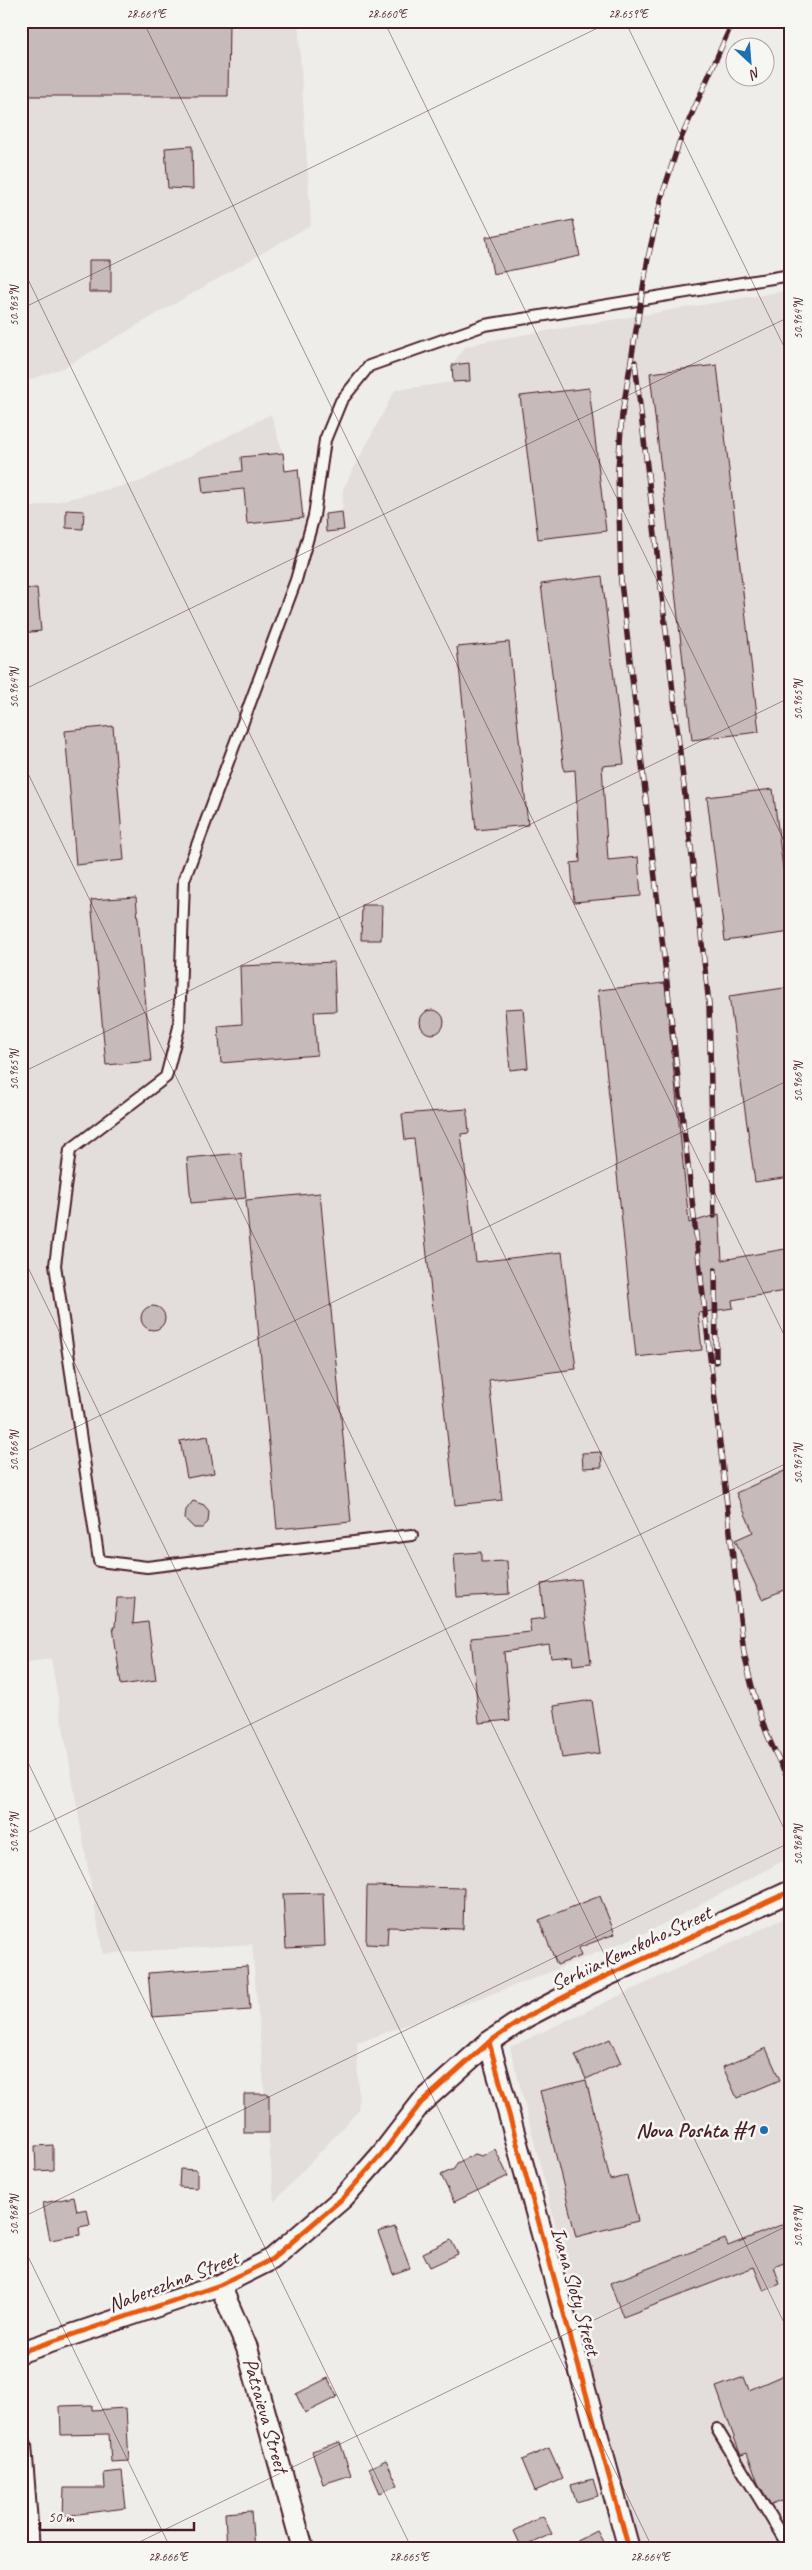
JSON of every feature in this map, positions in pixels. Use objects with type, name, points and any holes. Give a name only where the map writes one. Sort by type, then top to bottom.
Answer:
[{"type":"street","name":"Serhiia Kemskoho Street","points":[[489,2042],[526,2016],[592,1983],[791,1891]]},
{"type":"street","name":"Naberezhna Street","points":[[21,2352],[220,2285],[272,2259],[343,2198],[382,2154],[421,2103],[489,2042]]},
{"type":"street","name":"Ivana Sloty Street","points":[[489,2042],[629,2549]]},
{"type":"street","name":"Patsaieva Street","points":[[220,2285],[247,2348],[303,2549]]},
{"type":"street","points":[[21,2445],[29,2549]]},
{"type":"lane","points":[[412,1534],[147,1567],[99,1562],[55,1265],[70,1150],[166,1077],[179,1028],[184,880],[296,580],[314,516],[325,440],[340,401],[369,366],[485,325],[791,275]]},
{"type":"lane","points":[[717,2429],[790,2549]]},
{"type":"shaded area","points":[[21,21],[298,21],[311,225],[65,367],[21,383]]},
{"type":"shaded area","points":[[791,290],[791,1857],[648,1932],[535,1978],[357,2043],[359,2110],[274,2202],[252,1944],[103,1954],[51,1659],[21,1663],[21,510],[139,482],[271,414],[283,453],[285,471],[298,469],[303,518],[342,512],[343,489],[395,390],[453,382],[452,365],[465,347],[486,341]]},
{"type":"shaded area","points":[[791,1915],[791,2549],[638,2549],[510,2047]]},
{"type":"building","points":[[21,21],[229,21],[228,96],[21,96]]},
{"type":"building","points":[[192,146],[193,189],[168,188],[165,148]]},
{"type":"building","points":[[573,220],[580,256],[493,274],[486,237]]},
{"type":"building","points":[[89,260],[111,260],[111,292],[89,292]]},
{"type":"building","points":[[469,363],[470,381],[453,382],[452,365]]},
{"type":"building","points":[[717,365],[759,732],[692,740],[650,373]]},
{"type":"building","points":[[589,388],[606,531],[538,539],[520,396]]},
{"type":"building","points":[[283,453],[285,471],[298,469],[303,518],[247,524],[244,489],[203,493],[201,476],[242,471],[241,457]]},
{"type":"building","points":[[66,510],[84,511],[83,529],[66,528]]},
{"type":"building","points":[[342,512],[344,530],[326,532],[325,514]]},
{"type":"building","points":[[602,576],[624,764],[602,766],[608,860],[638,857],[641,896],[574,902],[571,863],[580,862],[575,770],[564,771],[541,584]]},
{"type":"building","points":[[37,588],[41,631],[21,633],[21,589]]},
{"type":"building","points":[[509,642],[528,825],[476,830],[457,647]]},
{"type":"building","points":[[113,726],[124,860],[76,865],[65,731]]},
{"type":"building","points":[[773,789],[791,932],[725,941],[707,797]]},
{"type":"building","points":[[136,897],[151,1061],[106,1065],[91,900]]},
{"type":"building","points":[[362,905],[382,905],[381,940],[361,940]]},
{"type":"building","points":[[334,962],[336,1011],[314,1012],[317,1055],[221,1063],[218,1026],[242,1024],[240,966]]},
{"type":"building","points":[[665,983],[689,1223],[719,1214],[722,1260],[791,1248],[791,1290],[732,1300],[733,1308],[698,1313],[702,1350],[636,1357],[598,990]]},
{"type":"building","points":[[791,987],[791,1177],[755,1182],[729,996]]},
{"type":"building","points":[[523,1008],[528,1068],[510,1070],[505,1009]]},
{"type":"building","points":[[427,1010],[437,1010],[444,1017],[444,1027],[437,1034],[427,1034],[420,1027],[420,1017]]},
{"type":"building","points":[[467,1109],[469,1133],[461,1134],[476,1262],[562,1252],[576,1369],[489,1380],[502,1500],[455,1505],[414,1139],[405,1140],[402,1114]]},
{"type":"building","points":[[241,1153],[246,1198],[191,1203],[187,1158]]},
{"type":"building","points":[[320,1193],[351,1522],[277,1529],[246,1200]]},
{"type":"building","points":[[148,1306],[158,1306],[165,1313],[165,1323],[158,1330],[148,1330],[141,1323],[141,1313]]},
{"type":"building","points":[[208,1436],[214,1473],[187,1478],[180,1441]]},
{"type":"building","points":[[601,1452],[602,1467],[583,1468],[582,1453]]},
{"type":"building","points":[[791,1468],[791,1587],[762,1599],[735,1540],[753,1532],[736,1493]]},
{"type":"building","points":[[193,1501],[204,1505],[209,1511],[208,1522],[202,1528],[194,1528],[185,1519],[186,1510]]},
{"type":"building","points":[[481,1552],[481,1562],[507,1561],[509,1594],[457,1597],[454,1554]]},
{"type":"building","points":[[580,1579],[591,1663],[573,1665],[572,1656],[551,1658],[549,1645],[504,1652],[510,1720],[479,1723],[471,1638],[531,1632],[529,1620],[545,1618],[541,1584]]},
{"type":"building","points":[[117,1598],[135,1598],[133,1624],[148,1622],[156,1680],[121,1685],[113,1627],[115,1627]]},
{"type":"building","points":[[592,1700],[600,1753],[562,1758],[554,1706]]},
{"type":"building","points":[[367,1886],[464,1888],[463,1929],[388,1927],[387,1945],[366,1944]]},
{"type":"building","points":[[323,1893],[325,1946],[286,1948],[283,1894]]},
{"type":"building","points":[[600,1896],[615,1934],[578,1948],[581,1956],[557,1965],[539,1920]]},
{"type":"building","points":[[247,1966],[250,2010],[152,2017],[148,1973]]},
{"type":"building","points":[[610,2039],[621,2063],[586,2079],[575,2055]]},
{"type":"building","points":[[766,2048],[780,2080],[737,2098],[723,2067]]},
{"type":"building","points":[[586,2080],[610,2180],[627,2176],[638,2221],[576,2237],[540,2091]]},
{"type":"building","points":[[244,2094],[269,2094],[269,2133],[244,2133]]},
{"type":"building","points":[[53,2145],[53,2170],[36,2171],[35,2146]]},
{"type":"building","points":[[495,2149],[508,2176],[454,2202],[441,2175],[454,2169],[457,2163],[475,2154],[482,2156]]},
{"type":"building","points":[[180,2169],[197,2170],[197,2188],[179,2187]]},
{"type":"building","points":[[74,2197],[77,2211],[87,2209],[90,2225],[79,2227],[80,2235],[50,2240],[43,2203]]},
{"type":"building","points":[[791,2221],[791,2260],[774,2267],[780,2284],[764,2291],[754,2267],[623,2317],[610,2283],[725,2239],[728,2246]]},
{"type":"building","points":[[395,2227],[410,2268],[393,2274],[378,2232]]},
{"type":"building","points":[[451,2240],[458,2254],[430,2267],[423,2253]]},
{"type":"building","points":[[786,2374],[791,2385],[791,2498],[771,2505],[758,2483],[747,2453],[741,2455],[739,2451],[716,2387],[744,2377],[749,2390]]},
{"type":"building","points":[[328,2378],[337,2397],[305,2413],[296,2394]]},
{"type":"building","points":[[92,2405],[92,2410],[126,2408],[129,2461],[111,2462],[109,2434],[61,2435],[60,2406]]},
{"type":"building","points":[[340,2442],[351,2475],[323,2484],[312,2451]]},
{"type":"building","points":[[549,2448],[563,2479],[535,2491],[522,2460]]},
{"type":"building","points":[[386,2460],[398,2485],[380,2493],[369,2468]]},
{"type":"building","points":[[122,2471],[126,2508],[63,2516],[64,2488],[105,2488],[104,2473]]},
{"type":"building","points":[[593,2479],[598,2496],[576,2502],[571,2485]]},
{"type":"building","points":[[251,2511],[254,2549],[227,2549],[225,2513]]},
{"type":"building","points":[[543,2516],[552,2534],[522,2548],[514,2531]]},
{"type":"building","points":[[597,2531],[607,2549],[562,2549]]},
{"type":"railway","points":[[733,21],[679,143],[662,196],[648,258],[622,415],[618,469],[621,582],[744,1653],[762,1720],[774,1751],[791,1783]]},
{"type":"railway","points":[[635,362],[709,1004],[714,1216]]},
{"type":"railway","points":[[715,1270],[716,1362]]},
{"type":"cycle path","points":[[21,2352],[220,2285],[272,2259],[343,2198],[381,2155],[421,2103],[489,2042],[526,2017],[591,1983],[791,1891]]},
{"type":"cycle path","points":[[489,2042],[629,2549]]},
{"type":"place","name":"Nova Poshta #1","points":[[764,2130]]}]
